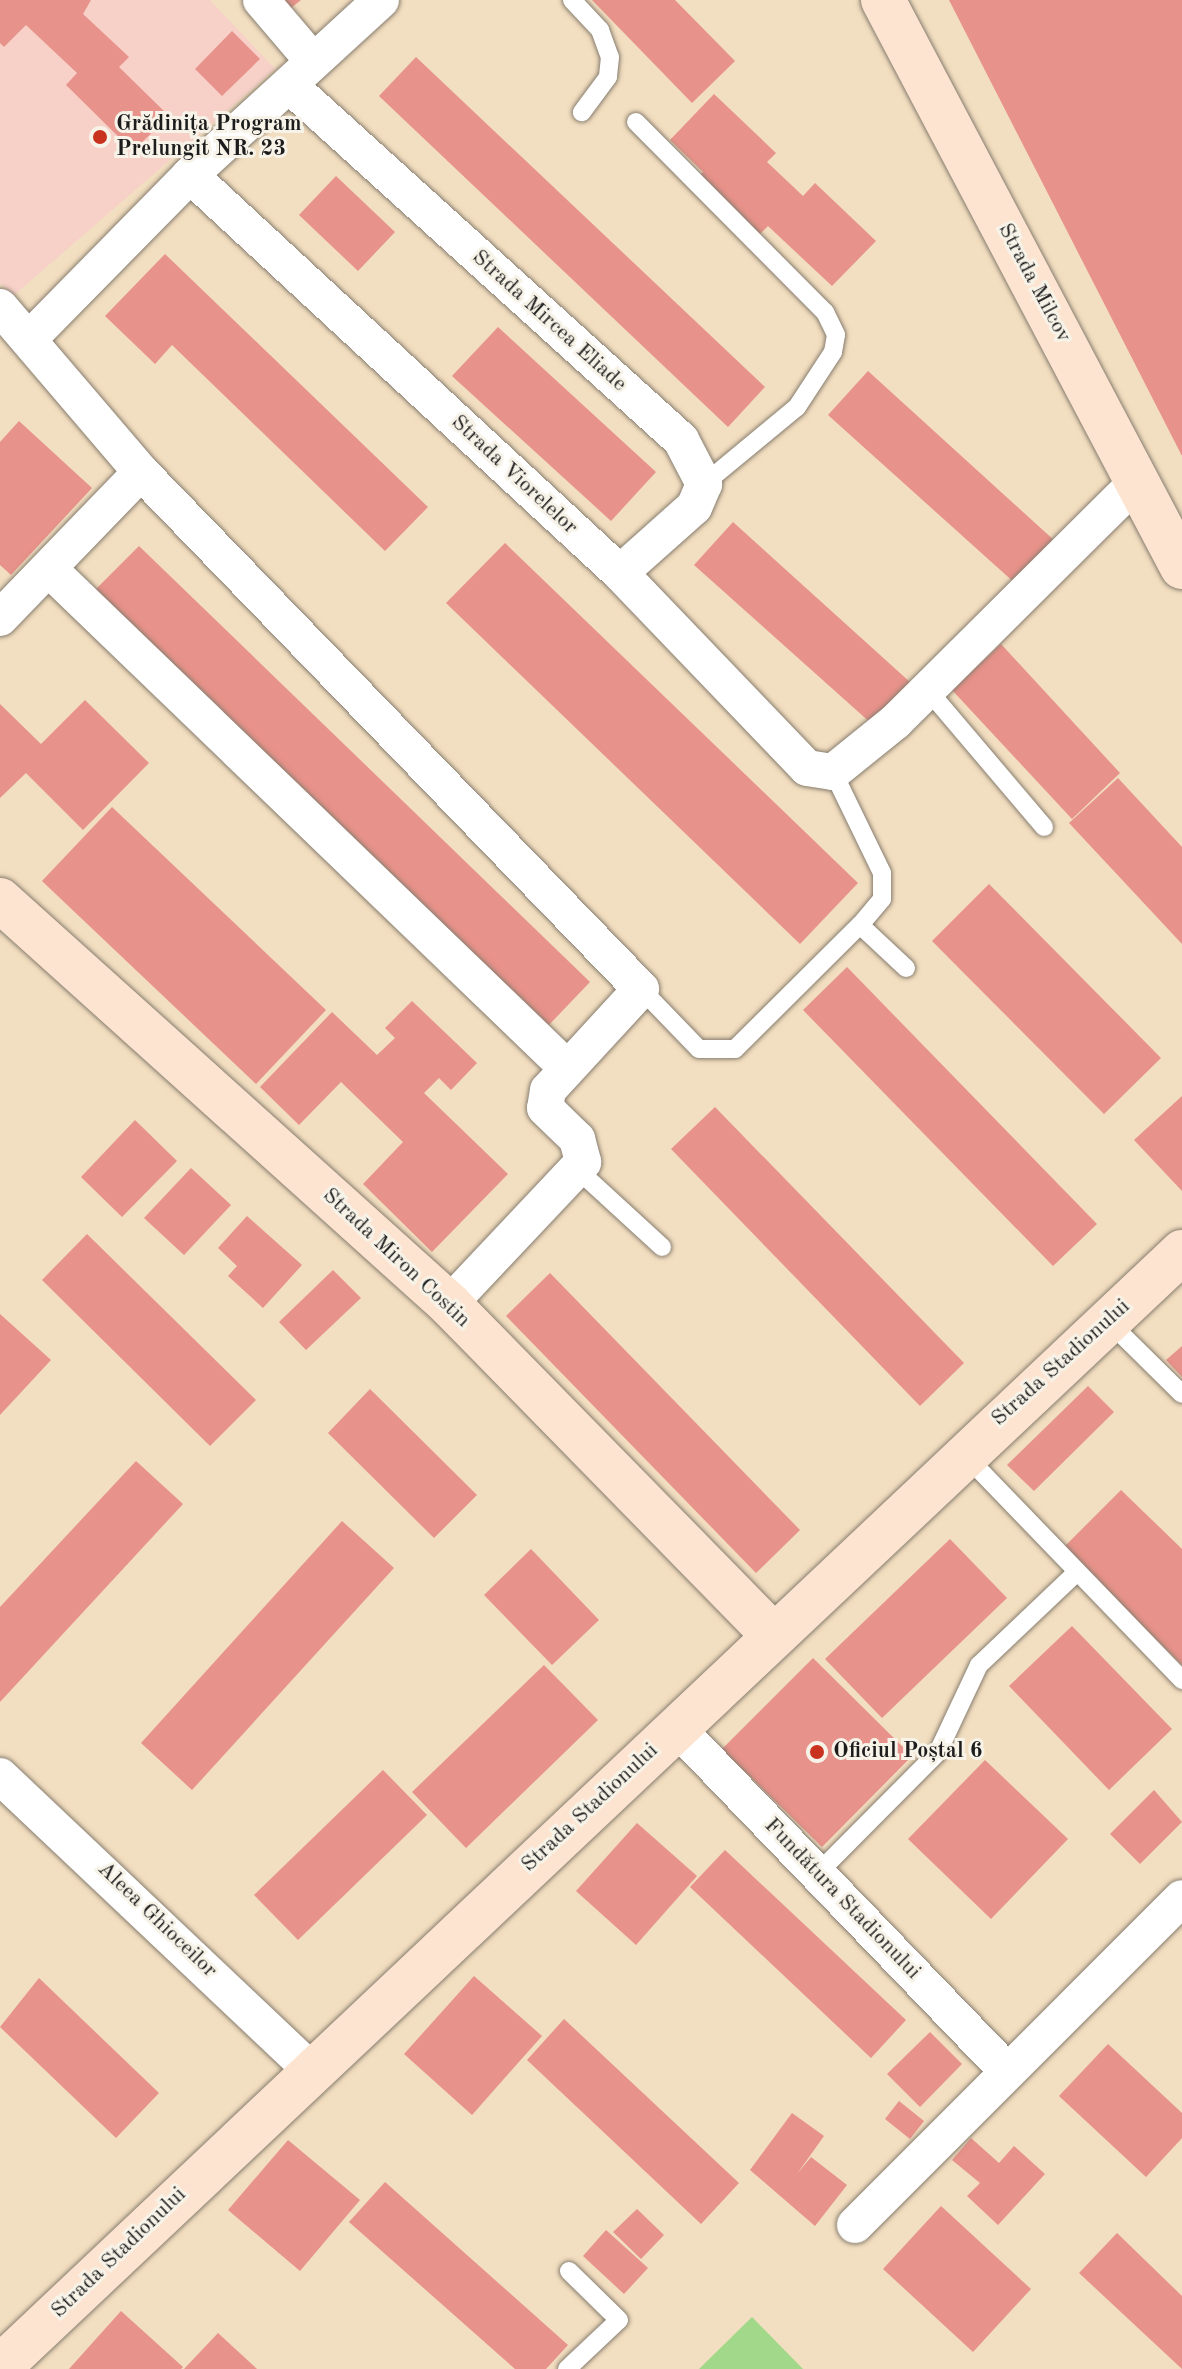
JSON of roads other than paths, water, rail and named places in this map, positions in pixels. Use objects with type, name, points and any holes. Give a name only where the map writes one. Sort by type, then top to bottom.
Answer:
[{"type":"street","name":"Strada Mircea Eliade","points":[[261,0],[301,73],[681,440],[704,484]]},
{"type":"street","points":[[31,337],[190,175],[381,0]]},
{"type":"street","name":"Strada Milcov","points":[[883,0],[1139,480],[1182,567]]},
{"type":"street","name":"Strada Viorelelor","points":[[190,175],[620,573],[807,768],[833,772]]},
{"type":"street","points":[[0,307],[31,337],[141,472],[641,989],[567,1068],[544,1101],[582,1147],[578,1170],[449,1304]]},
{"type":"street","points":[[0,618],[141,472]]},
{"type":"street","points":[[833,772],[927,689],[1139,480]]},
{"type":"street","points":[[620,573],[694,507],[704,484]]},
{"type":"street","points":[[49,569],[567,1068]]},
{"type":"street","name":"Strada Miron Costin","points":[[2,905],[449,1304],[773,1635]]},
{"type":"street","name":"Strada Stadionului","points":[[0,2367],[962,1452],[1182,1252]]},
{"type":"street","name":"Fundătura Stadionului","points":[[676,1727],[1007,2071]]},
{"type":"street","name":"Aleea Ghioceilor","points":[[0,1776],[310,2069]]},
{"type":"street","points":[[855,2225],[1182,1898]]},
{"type":"lane","points":[[572,0],[600,30],[610,57],[608,77],[582,112]]},
{"type":"lane","points":[[636,122],[825,312],[836,335],[833,352],[797,407],[704,484]]},
{"type":"lane","points":[[927,689],[1044,827]]},
{"type":"lane","points":[[641,989],[699,1049],[735,1049],[860,925],[882,899],[882,873],[833,772]]},
{"type":"lane","points":[[860,925],[906,968]]},
{"type":"lane","points":[[578,1170],[662,1247]]},
{"type":"lane","points":[[1107,1320],[1182,1394]]},
{"type":"lane","points":[[962,1452],[1182,1680]]},
{"type":"lane","points":[[817,1874],[938,1752],[979,1665],[1077,1572]]},
{"type":"lane","points":[[567,2369],[619,2320],[569,2271]]},
{"type":"place","name":"Grădiniţa Program Prelungit NR. 23","points":[[100,137]]},
{"type":"place","name":"Oficiul Poștal 6","points":[[817,1752]]}]
